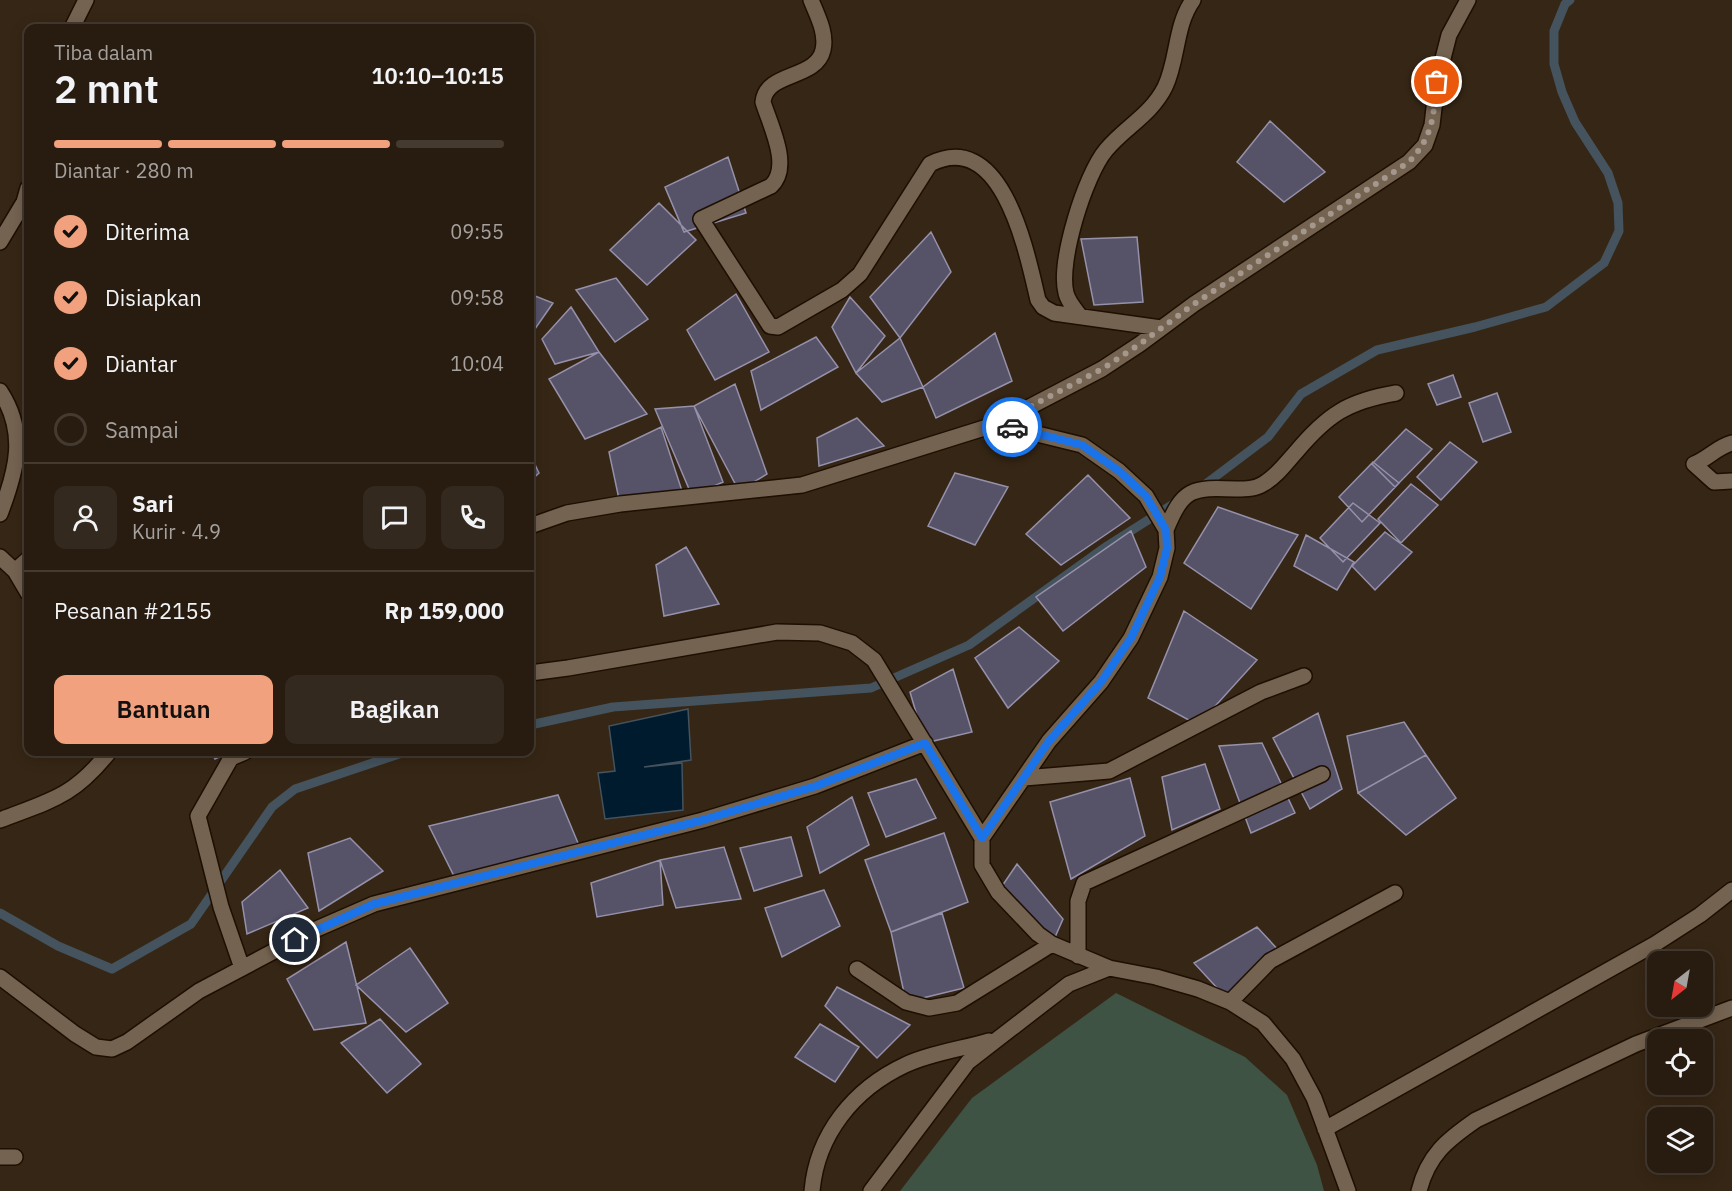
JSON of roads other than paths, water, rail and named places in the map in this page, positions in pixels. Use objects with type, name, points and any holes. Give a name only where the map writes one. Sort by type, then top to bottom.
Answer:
[{"type":"street","points":[[74,24],[86,0]]},
{"type":"street","points":[[811,0],[822,31],[823,50],[808,69],[772,85],[764,95],[763,102],[781,166],[777,181],[701,219],[766,323],[773,328],[778,327],[849,285],[870,260],[930,164],[942,158],[957,157],[984,167],[1014,213],[1038,300],[1043,307],[1054,313],[1161,328]]},
{"type":"street","points":[[1080,316],[1066,296],[1064,281],[1070,237],[1078,208],[1105,151],[1147,113],[1165,87],[1185,13],[1193,0]]},
{"type":"street","points":[[534,525],[567,513],[620,504],[802,485],[997,424],[1102,369],[1409,162],[1425,145],[1432,125],[1437,82],[1449,35],[1468,0]]},
{"type":"street","points":[[0,242],[24,202]]},
{"type":"street","points":[[0,391],[12,410],[18,449],[11,486],[0,514]]},
{"type":"street","points":[[1348,1191],[1314,1098],[1293,1059],[1263,1023],[1230,1002],[1198,989],[1156,977],[1109,968],[1052,944],[1038,934],[998,892],[981,866],[982,838],[1049,741],[1101,682],[1131,638],[1160,577],[1167,548],[1166,530],[1176,505],[1184,496],[1204,489],[1248,490],[1262,486],[1274,476],[1313,431],[1340,408],[1368,398],[1396,393]]},
{"type":"street","points":[[997,424],[1082,445],[1119,471],[1146,496],[1166,530]]},
{"type":"street","points":[[1732,443],[1719,447],[1710,458],[1694,464],[1714,482],[1732,481]]},
{"type":"street","points":[[0,557],[15,571],[24,586]]},
{"type":"street","points":[[15,571],[24,563]]},
{"type":"street","points":[[534,672],[777,632],[820,633],[852,643],[874,660],[982,838]]},
{"type":"street","points":[[1024,778],[1108,771],[1261,692],[1304,676]]},
{"type":"street","points":[[0,977],[75,1034],[96,1047],[112,1049],[127,1042],[199,991],[312,931],[374,904],[703,820],[816,786],[925,743]]},
{"type":"street","points":[[0,820],[62,796],[80,784],[105,756]]},
{"type":"street","points":[[236,756],[231,758],[198,816],[221,907],[242,968]]},
{"type":"street","points":[[1078,956],[1078,901],[1079,891],[1084,883],[1322,774]]},
{"type":"street","points":[[1325,1129],[1654,944],[1701,915],[1732,890]]},
{"type":"street","points":[[1230,1002],[1270,961],[1395,893]]},
{"type":"street","points":[[857,969],[906,1002],[929,1008],[957,1003],[1052,944]]},
{"type":"street","points":[[872,1191],[968,1062],[1069,984],[1109,968]]},
{"type":"street","points":[[1419,1191],[1429,1161],[1453,1136],[1476,1119],[1636,1044],[1732,1008]]},
{"type":"street","points":[[812,1191],[824,1140],[841,1113],[869,1087],[906,1065],[996,1039]]},
{"type":"water","points":[[688,709],[691,760],[644,767],[682,763],[683,810],[605,819],[598,773],[615,771],[609,726]]},
{"type":"waterway","points":[[1203,486],[1268,437],[1301,394],[1377,350],[1475,327],[1546,307],[1604,263],[1619,231],[1618,203],[1608,173],[1575,122],[1562,92],[1554,64],[1554,31],[1565,4],[1570,0]]},
{"type":"waterway","points":[[534,724],[613,707],[871,688],[969,645],[1107,546],[1178,501]]},
{"type":"waterway","points":[[0,913],[58,946],[112,969],[191,924],[272,807],[295,789],[393,756]]}]
